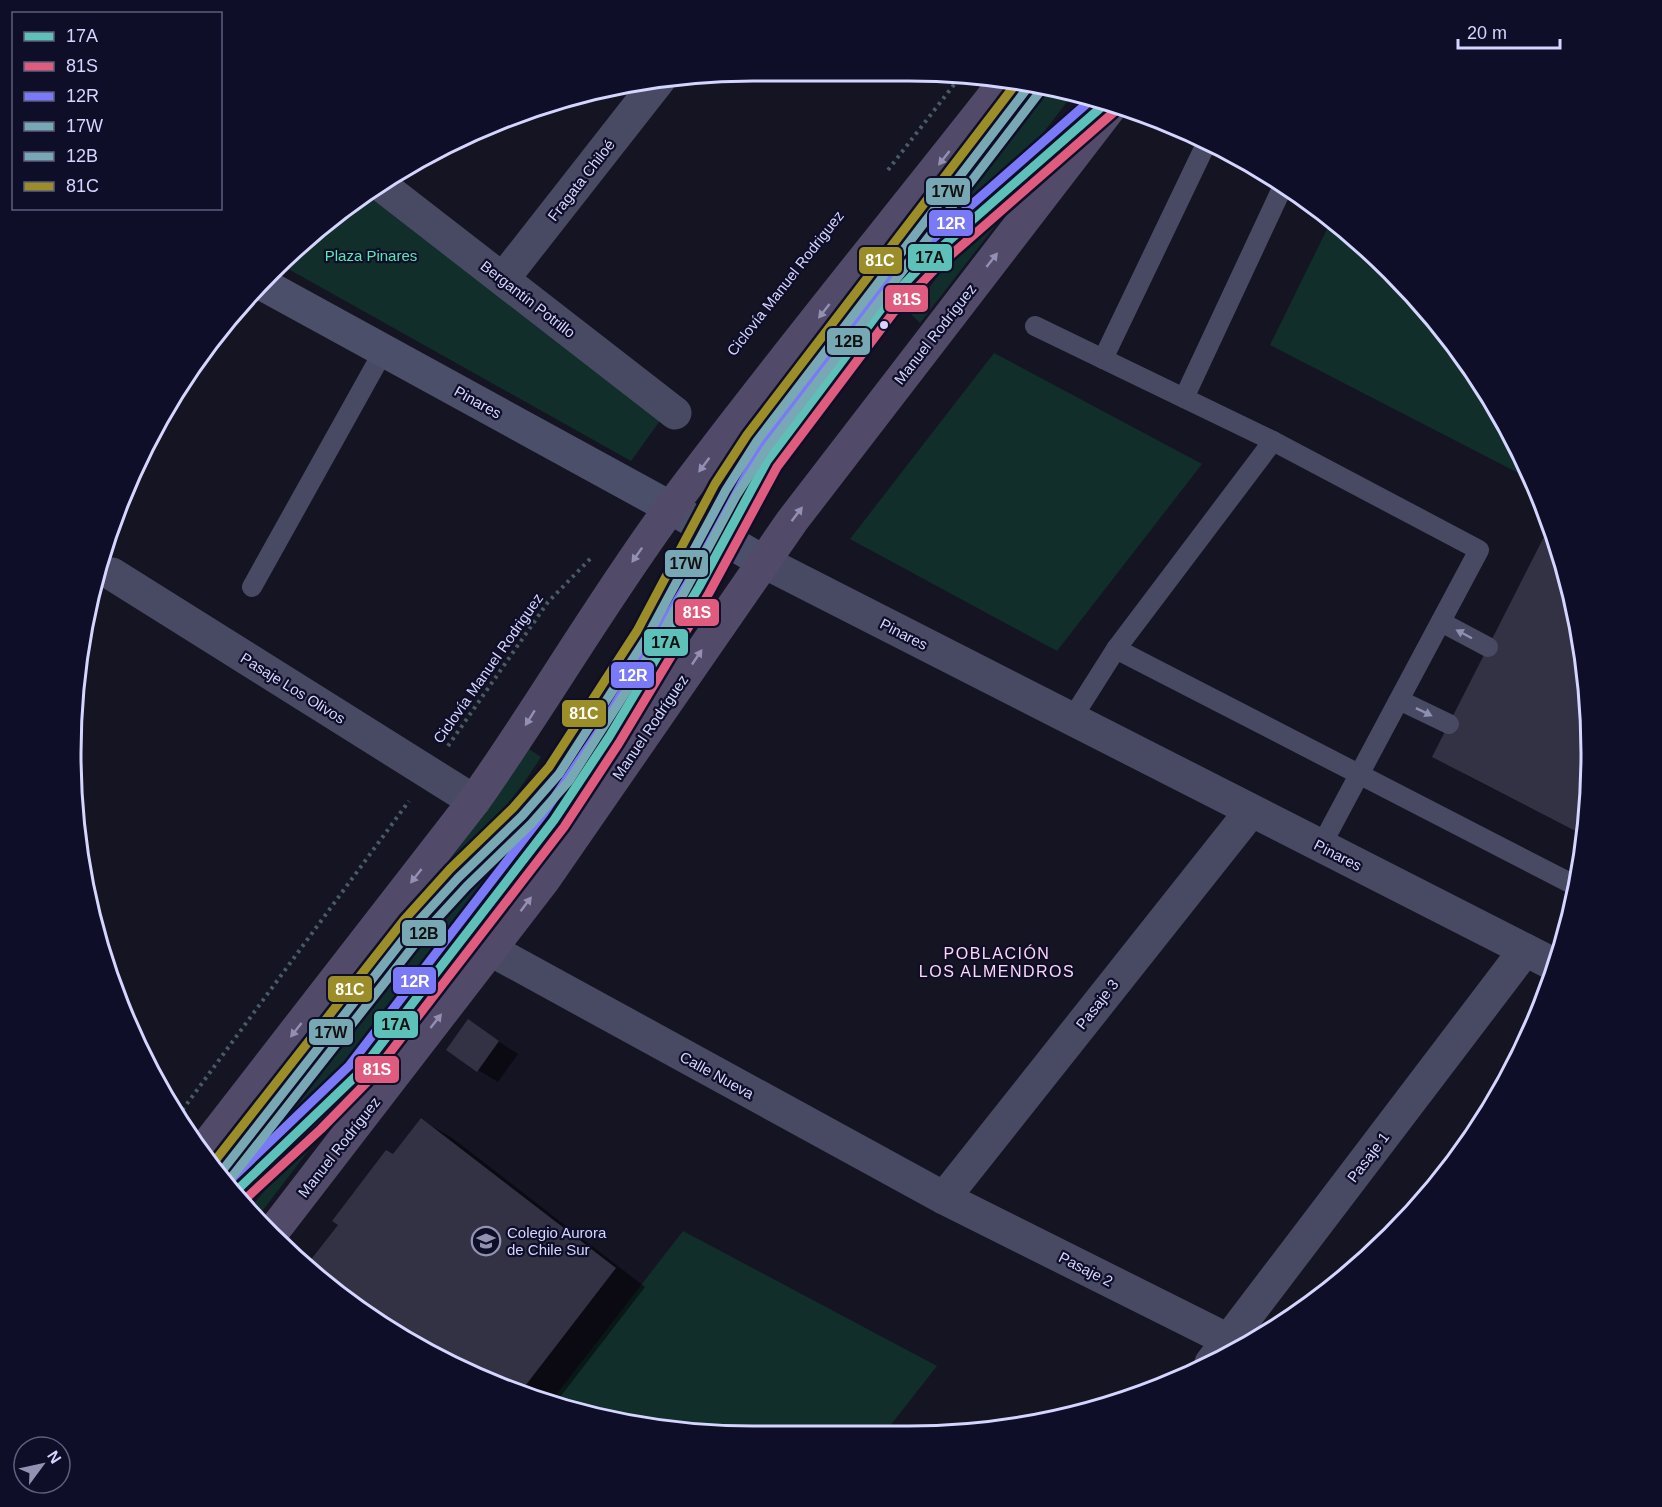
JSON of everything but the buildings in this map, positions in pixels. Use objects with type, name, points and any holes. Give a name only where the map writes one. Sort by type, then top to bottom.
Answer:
[{"type":"main road","points":[[207,1145],[474,801],[512,748],[615,587],[671,508],[999,88]]},
{"type":"main road","name":"Manuel Rodríguez","points":[[276,1227],[491,950],[588,819],[762,561],[1107,111]]},
{"type":"street","name":"Fragata Chiloé","points":[[503,279],[652,89]]},
{"type":"street","name":"Bergantín Potrillo","points":[[388,189],[675,413]]},
{"type":"street","name":"Pinares","points":[[269,288],[671,508],[762,561],[1548,961]]},
{"type":"street","name":"Pasaje Los Olivos","points":[[112,574],[474,801]]},
{"type":"street","name":"Pasaje 3","points":[[944,1198],[1251,811]]},
{"type":"street","name":"Calle Nueva","points":[[491,950],[944,1198]]},
{"type":"street","name":"Pasaje 1","points":[[1220,1349],[1525,950]]},
{"type":"street","name":"Pasaje 2","points":[[944,1198],[1218,1350]]},
{"type":"lane","points":[[240,1187],[313,1120],[358,1074],[517,870],[566,802],[614,728],[699,587],[736,473],[779,409],[1025,92]]},
{"type":"lane","points":[[224,1168],[412,927],[458,878],[529,809],[559,774],[715,533],[789,429],[905,282],[1099,109]]},
{"type":"lane","points":[[1103,358],[1204,149]]},
{"type":"lane","points":[[1184,398],[1280,193]]},
{"type":"lane","points":[[1035,326],[1273,441],[1479,550],[1321,846]]},
{"type":"lane","points":[[252,588],[384,350]]},
{"type":"lane","points":[[1071,720],[1116,649],[1273,441]]},
{"type":"lane","points":[[1441,622],[1488,647]]},
{"type":"lane","points":[[1116,649],[1358,776],[1568,882]]},
{"type":"lane","points":[[1399,700],[1449,724]]},
{"type":"path","points":[[883,176],[956,82]]},
{"type":"path","name":"Ciclovía Manuel Rodriguez","points":[[183,1109],[429,773],[548,602],[598,550]]},
{"type":"green space","points":[[1038,94],[1068,101],[1022,160],[993,191],[903,267]]},
{"type":"green space","name":"Plaza Pinares","points":[[378,195],[662,418],[631,461],[288,269],[344,220]]},
{"type":"green space","points":[[1004,208],[1009,208],[920,323],[910,313],[943,269]]},
{"type":"green space","points":[[1328,228],[1384,278],[1442,344],[1491,417],[1520,474],[1270,345]]},
{"type":"green space","points":[[994,353],[1202,464],[1057,651],[850,539]]},
{"type":"green space","points":[[529,749],[541,757],[522,786],[473,844],[446,866]]},
{"type":"green space","points":[[545,810],[423,970],[320,1097],[233,1179],[230,1175],[427,923],[473,872],[520,828]]},
{"type":"green space","points":[[315,1142],[262,1212],[254,1204],[265,1190]]},
{"type":"green space","points":[[683,1231],[937,1366],[890,1426],[710,1425],[622,1413],[555,1396]]},
{"type":"transit line","name":"81C","points":[[217,1158],[404,920],[450,869],[513,808],[549,767],[637,631],[715,484],[747,435],[1012,89]]},
{"type":"transit line","name":"17W","points":[[224,1168],[413,927],[458,878],[522,816],[559,774],[647,637],[726,490],[757,441],[1025,92]]},
{"type":"transit line","name":"12B","points":[[232,1177],[422,935],[467,886],[531,824],[569,781],[657,643],[736,496],[767,448],[1038,94]]},
{"type":"transit line","name":"12R","points":[[232,1178],[349,1066],[544,813],[599,731],[689,581],[757,455],[874,298],[920,250],[1085,105]]},
{"type":"transit line","name":"17A","points":[[240,1187],[358,1074],[554,820],[609,737],[699,587],[767,461],[884,305],[928,259],[1099,109]]},
{"type":"transit line","name":"81S","points":[[248,1197],[321,1129],[368,1081],[564,827],[619,743],[709,593],[777,467],[893,313],[936,268],[1113,113]]},
{"type":"place","name":"Colegio Aurora de Chile Sur","points":[[486,1241]]},
{"type":"district","name":"POBLACIÓN LOS ALMENDROS","points":[[997,962]]}]
